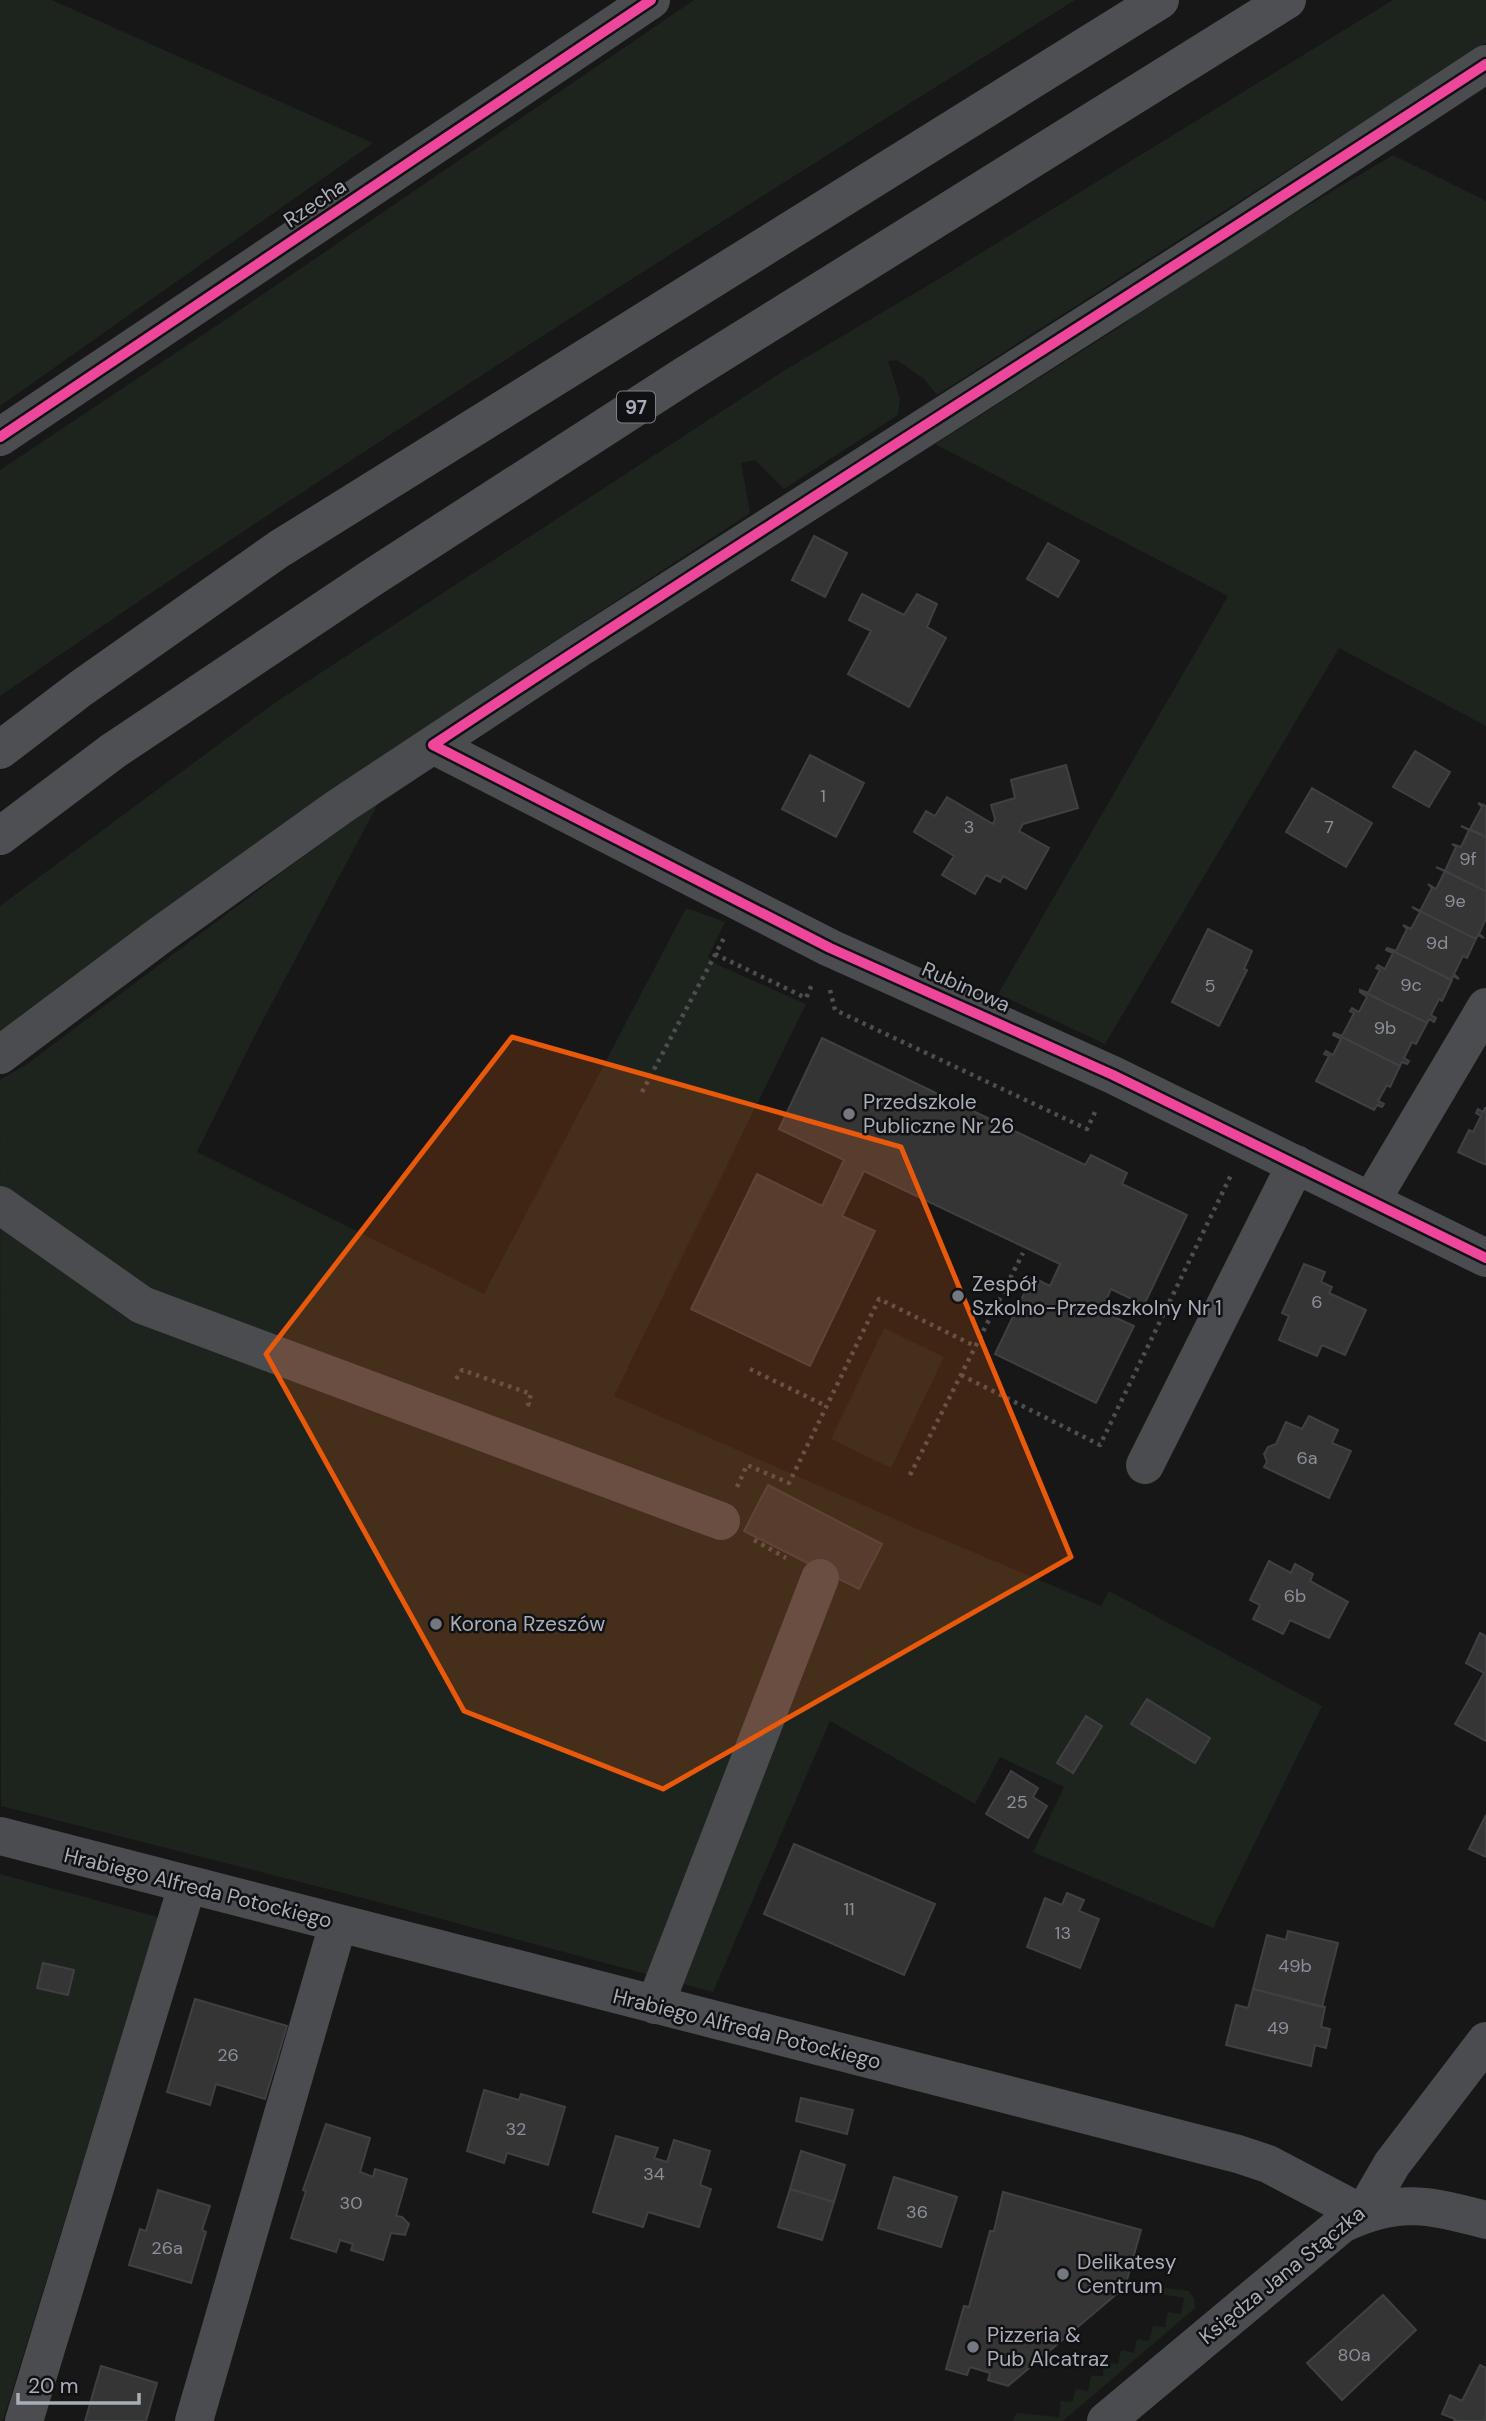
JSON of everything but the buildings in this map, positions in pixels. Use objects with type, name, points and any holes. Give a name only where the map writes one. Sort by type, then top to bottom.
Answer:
[{"type":"main road","points":[[0,750],[80,689],[279,549],[1160,0]]},
{"type":"main road","name":"97","points":[[0,836],[113,751],[373,577],[684,376],[1287,0]]},
{"type":"street","name":"Rzecha","points":[[0,437],[651,0]]},
{"type":"street","points":[[0,1055],[159,936],[317,823],[433,745],[578,649],[1232,231],[1486,64]]},
{"type":"street","name":"Rubinowa","points":[[433,745],[742,903],[826,955],[1113,1075],[1486,1258]]},
{"type":"street","points":[[1371,1201],[1486,1007]]},
{"type":"street","points":[[1145,1465],[1296,1164]]},
{"type":"street","points":[[0,1205],[142,1305],[721,1521]]},
{"type":"street","points":[[655,2005],[820,1578]]},
{"type":"street","name":"Hrabiego Alfreda Potockiego","points":[[0,1836],[1238,2154],[1268,2164],[1363,2214]]},
{"type":"street","points":[[23,2421],[187,1886]]},
{"type":"street","points":[[194,2421],[338,1924]]},
{"type":"street","name":"Księdza Jana Stączka","points":[[1106,2421],[1323,2239],[1342,2224],[1363,2214],[1392,2164],[1486,2041]]},
{"type":"street","points":[[1363,2214],[1392,2207],[1422,2205],[1486,2220]]},
{"type":"path","points":[[642,1092],[742,903]]},
{"type":"path","points":[[715,954],[806,998],[826,955]]},
{"type":"path","points":[[826,955],[835,1010],[1087,1129],[1113,1075]]},
{"type":"path","points":[[961,1375],[1100,1446],[1248,1140]]},
{"type":"path","points":[[910,1475],[1023,1253]]},
{"type":"path","points":[[820,1578],[721,1521],[747,1465],[789,1483],[879,1299],[975,1346]]},
{"type":"path","points":[[750,1369],[826,1406]]},
{"type":"highlighted area","points":[[512,1037],[901,1147],[1071,1557],[663,1789],[464,1711],[266,1354]]},
{"type":"shaded area","points":[[0,0],[52,0],[373,143],[0,406]]},
{"type":"shaded area","points":[[694,0],[1075,0],[399,429],[0,696],[0,470]]},
{"type":"shaded area","points":[[1393,0],[1486,0],[1486,43],[937,395],[924,379],[897,360],[888,361],[900,399],[898,415],[784,489],[755,460],[741,463],[750,513],[535,654],[0,1035],[0,906],[276,702],[785,370],[937,280]]},
{"type":"shaded area","points":[[1393,155],[1486,201],[1486,726],[1339,648],[1105,1044],[998,994],[1228,596],[935,444],[1126,323],[1159,294]]},
{"type":"shaded area","name":"Korona Rzeszów","points":[[381,798],[255,1035],[197,1152],[484,1294],[686,908],[725,922],[708,957],[718,965],[806,1004],[614,1396],[1101,1606],[1109,1591],[1322,1706],[1213,1928],[1033,1852],[1064,1787],[1000,1757],[975,1804],[830,1721],[713,1992],[363,1898],[1,1806],[0,1080],[27,1064]]},
{"type":"shaded area","points":[[884,1328],[944,1357],[891,1468],[831,1439]]},
{"type":"shaded area","points":[[0,1874],[158,1917],[3,2421],[0,2421]]},
{"type":"shaded area","points":[[1165,2288],[1189,2291],[1195,2308],[1063,2421],[1013,2421],[1016,2413],[1059,2417],[1061,2401],[1072,2402],[1076,2389],[1088,2391],[1091,2376],[1103,2376],[1104,2362],[1118,2364],[1121,2350],[1134,2353],[1137,2339],[1149,2341],[1153,2326],[1165,2327],[1168,2312],[1181,2314],[1184,2298],[1160,2294]]},
{"type":"cycle path","points":[[0,437],[651,0]]},
{"type":"cycle path","points":[[1486,64],[695,573],[433,745],[830,948],[1113,1075],[1486,1258]]},
{"type":"place","name":"Przedszkole Publiczne Nr 26","points":[[849,1114]]},
{"type":"place","name":"Zespół Szkolno-Przedszkolny Nr 1","points":[[958,1296]]},
{"type":"place","name":"Korona Rzeszów","points":[[436,1624]]},
{"type":"place","name":"Delikatesy Centrum","points":[[1063,2274]]},
{"type":"place","name":"Pizzeria & Pub Alcatraz","points":[[973,2347]]}]
